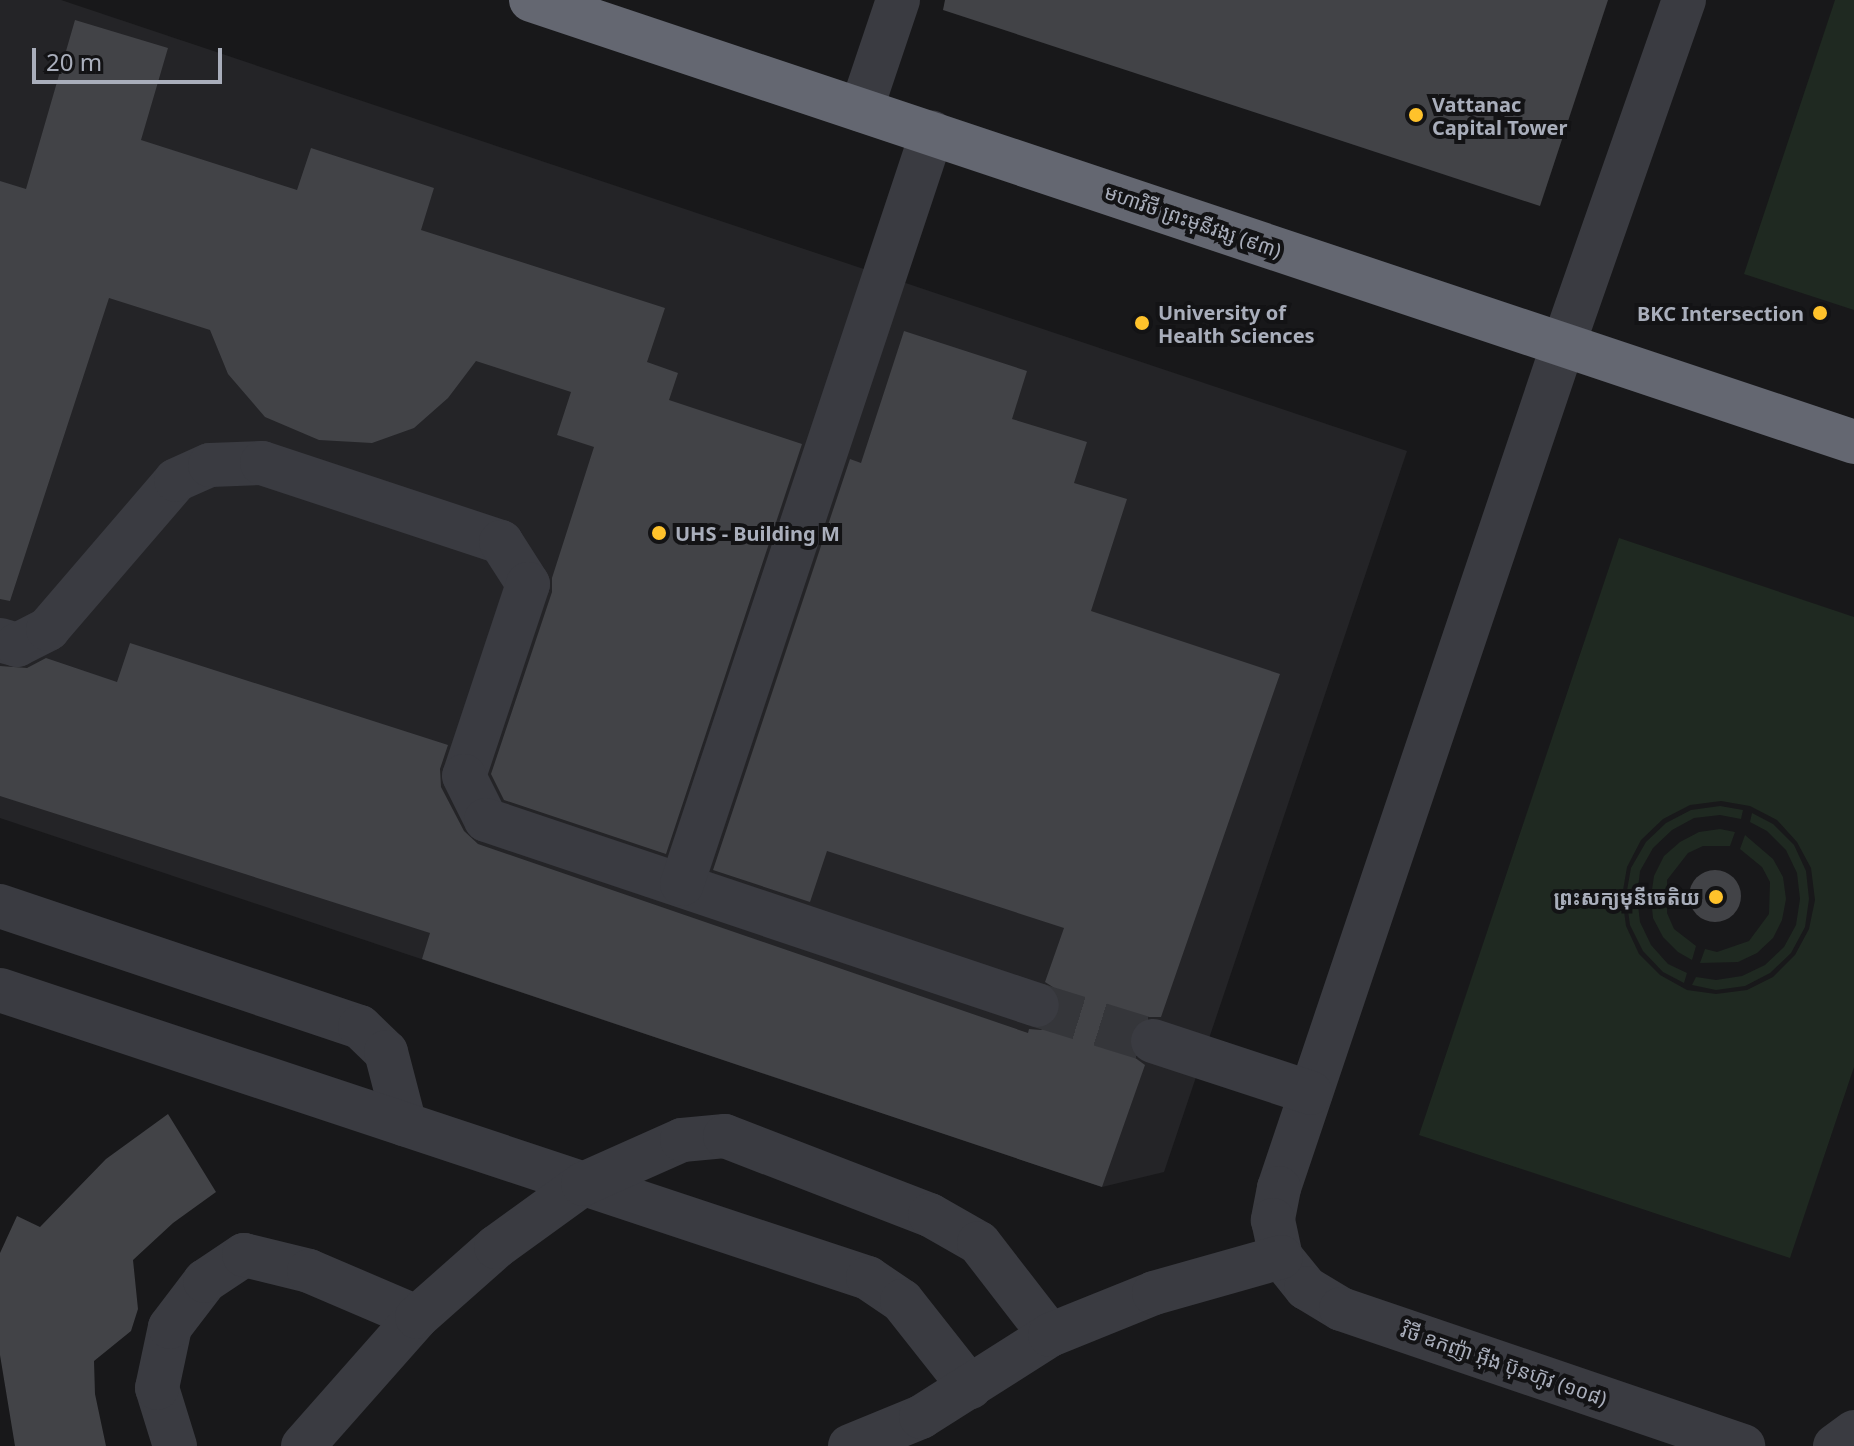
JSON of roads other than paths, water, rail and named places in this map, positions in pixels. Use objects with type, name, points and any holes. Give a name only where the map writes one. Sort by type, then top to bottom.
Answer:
[{"type":"highway","name":"មហាវិថី ព្រះមុនីវង្ស (៩៣)","points":[[531,0],[1854,442]]},
{"type":"street","points":[[861,110],[898,0]]},
{"type":"street","points":[[850,1446],[913,1432],[970,1387],[1050,1335],[1154,1293],[1281,1257],[1273,1220],[1279,1188],[1563,345],[1684,0]]},
{"type":"street","points":[[682,884],[932,133]]},
{"type":"street","points":[[0,640],[17,645],[48,629],[176,480],[210,465],[262,463],[501,542],[528,584],[464,776],[486,820],[1037,1005]]},
{"type":"street","points":[[0,906],[360,1027],[386,1052],[405,1125]]},
{"type":"street","points":[[0,990],[868,1278],[902,1301],[970,1387]]},
{"type":"street","points":[[1153,1041],[1311,1093]]},
{"type":"street","points":[[303,1446],[417,1317],[496,1247],[583,1184],[682,1140],[725,1136],[930,1215],[979,1243],[1050,1335]]},
{"type":"street","points":[[175,1446],[157,1388],[170,1327],[205,1281],[244,1255],[309,1271],[417,1317]]},
{"type":"street","name":"វិថី ឧកញ៉ា អ៊ីង ប៊ុនហ៊ូវ (១០៨)","points":[[1281,1257],[1306,1288],[1341,1309],[1743,1446]]},
{"type":"street","points":[[1835,1446],[1854,1432]]},
{"type":"tunnel","points":[[1037,1005],[1153,1041]]},
{"type":"place","name":"Vattanac Capital Tower","points":[[1416,115]]},
{"type":"place","name":"BKC Intersection","points":[[1820,313]]},
{"type":"place","name":"University of Health Sciences","points":[[1142,323]]},
{"type":"place","name":"UHS - Building M","points":[[659,533]]},
{"type":"place","name":"ព្រះសក្យមុនីចេតិយ","points":[[1716,897]]}]
